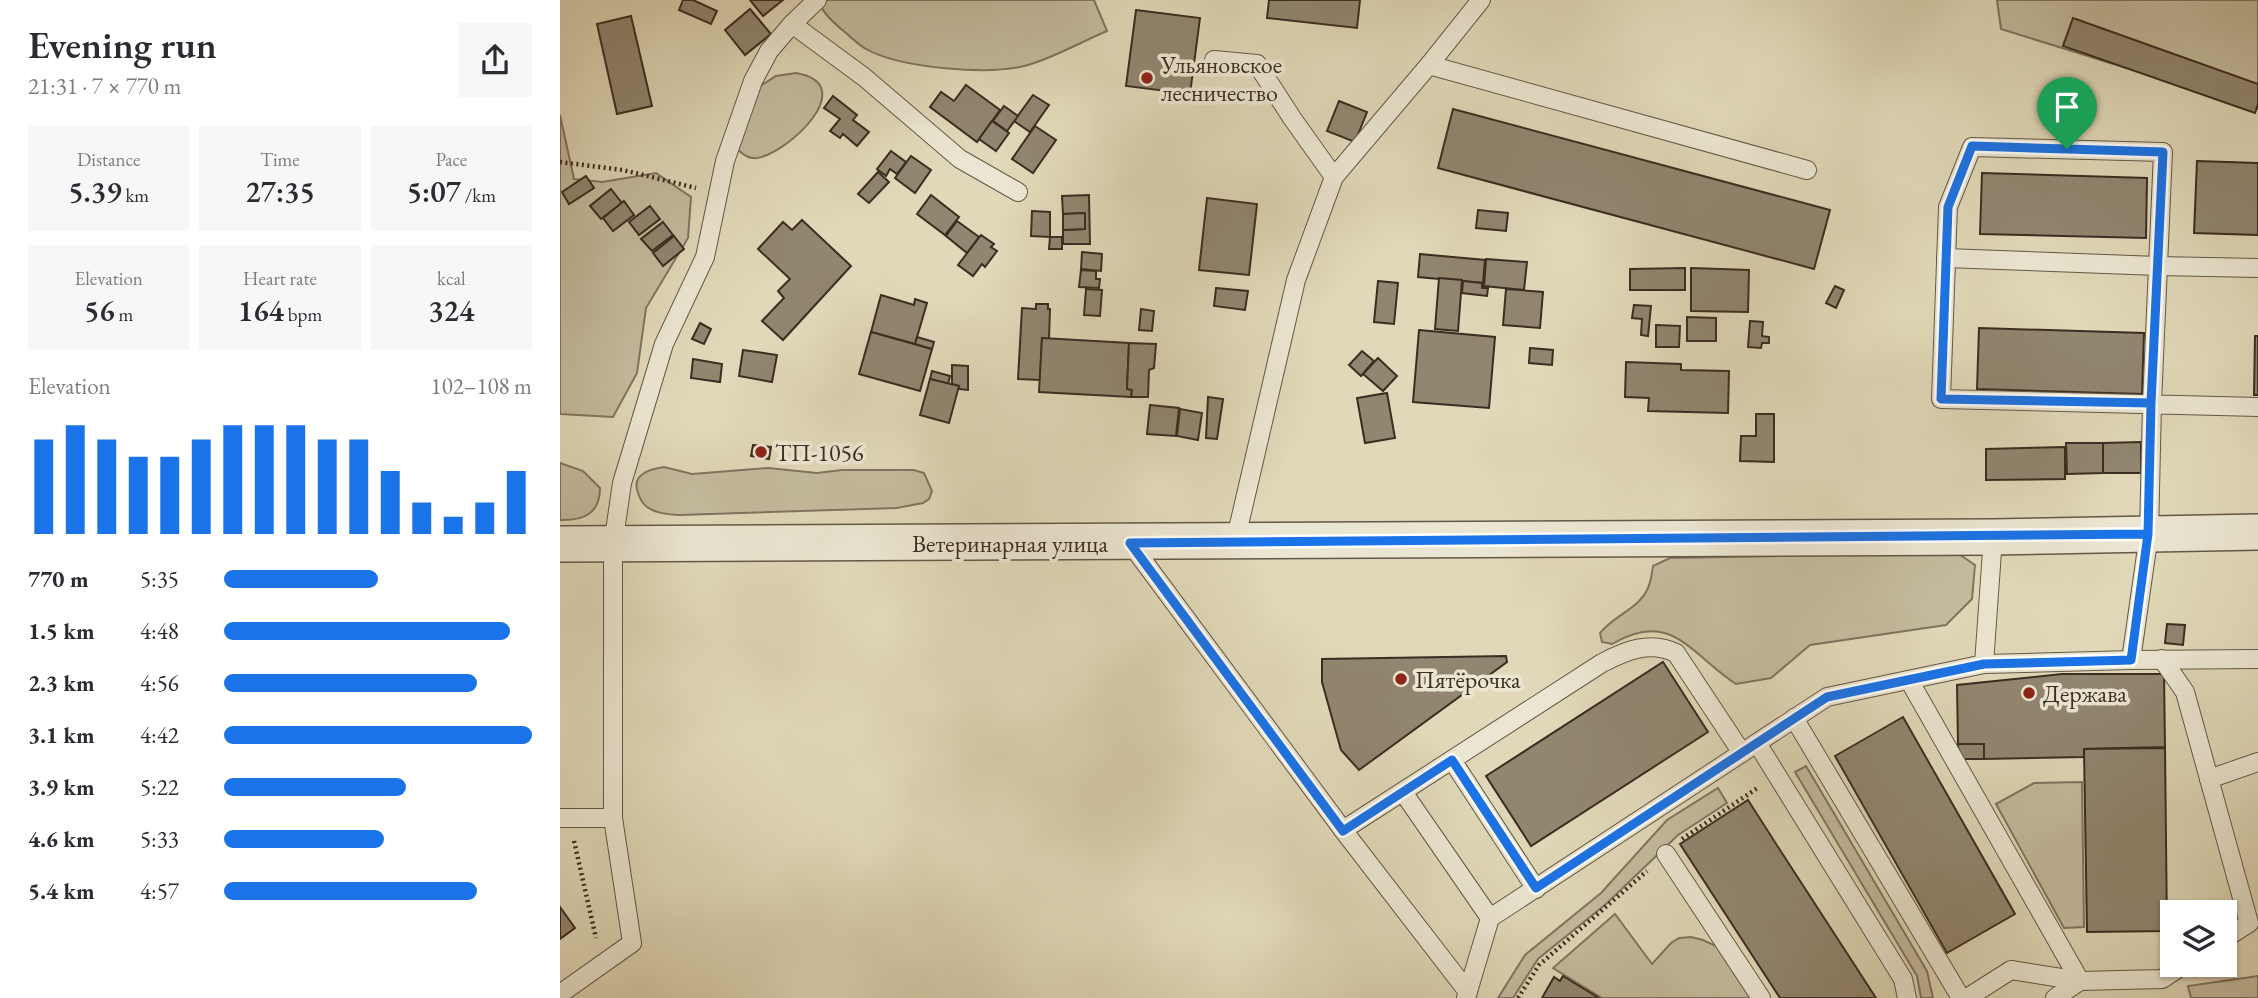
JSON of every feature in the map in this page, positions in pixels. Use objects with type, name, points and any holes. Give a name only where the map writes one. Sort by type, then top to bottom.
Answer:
[{"type":"street","name":"Ветеринарная улица","points":[[560,544],[1993,537],[2258,532]]},
{"type":"lane","points":[[560,994],[632,943],[612,818],[613,545],[622,484],[664,344],[705,257],[725,161],[753,81],[769,51],[817,0]]},
{"type":"lane","points":[[1235,542],[1296,279],[1334,177],[1481,0]]},
{"type":"lane","points":[[792,24],[864,77],[960,159],[1018,192]]},
{"type":"lane","points":[[1214,60],[1257,64],[1334,177]]},
{"type":"lane","points":[[1429,65],[1807,170]]},
{"type":"lane","points":[[2131,660],[2148,534],[2151,403],[2163,152],[1972,146],[1948,207],[1941,399],[2151,403],[2258,407]]},
{"type":"lane","points":[[1946,258],[2158,267],[2258,268]]},
{"type":"lane","points":[[1984,664],[1993,537]]},
{"type":"lane","points":[[1130,543],[1467,995]]},
{"type":"lane","points":[[1343,831],[1623,651],[1644,647],[1676,653],[1749,748],[1777,775],[1903,979],[1907,998]]},
{"type":"lane","points":[[2162,659],[2185,692],[2249,923],[2237,931]]},
{"type":"lane","points":[[1467,995],[1490,918],[1827,697],[1984,664],[2258,659]]},
{"type":"lane","points":[[1909,680],[2080,981]]},
{"type":"lane","points":[[1794,719],[1961,998]]},
{"type":"lane","points":[[1452,760],[1536,888]]},
{"type":"lane","points":[[2209,779],[2258,762]]},
{"type":"lane","points":[[1403,792],[1490,918]]},
{"type":"lane","points":[[560,818],[612,818]]},
{"type":"lane","points":[[1667,854],[1761,998]]},
{"type":"lane","points":[[1968,998],[2011,970],[2080,981],[2165,977]]},
{"type":"lane","points":[[2055,998],[2080,981]]},
{"type":"path","points":[[560,162],[624,170],[719,193]]},
{"type":"path","points":[[1518,998],[1539,965],[1667,854],[1678,841],[1777,775]]},
{"type":"path","points":[[572,833],[597,942]]},
{"type":"shaded area","points":[[818,0],[1094,0],[1107,31],[1028,65],[991,70],[946,68],[900,61],[866,49],[831,19]]},
{"type":"shaded area","points":[[1997,0],[2258,0],[2258,109],[2001,29]]},
{"type":"shaded area","points":[[796,73],[814,80],[822,90],[821,103],[813,118],[801,132],[771,153],[757,158],[745,155],[738,150],[757,88],[776,76]]},
{"type":"shaded area","points":[[560,115],[574,179],[602,182],[656,173],[691,197],[688,238],[646,308],[637,373],[613,417],[560,414]]},
{"type":"shaded area","points":[[560,463],[583,471],[600,488],[597,504],[583,517],[560,520]]},
{"type":"shaded area","points":[[664,467],[692,474],[768,468],[817,473],[842,470],[914,470],[924,473],[932,491],[929,499],[923,503],[897,508],[680,515],[647,507],[636,487],[643,474]]},
{"type":"shaded area","points":[[1947,546],[1975,565],[1972,599],[1946,625],[1810,645],[1771,678],[1736,684],[1692,649],[1665,633],[1650,631],[1633,634],[1612,644],[1602,642],[1600,633],[1644,595],[1650,583],[1653,566],[1670,558],[1781,556]]},
{"type":"shaded area","points":[[1806,766],[1927,971],[1933,998],[1921,998],[1917,976],[1795,772]]},
{"type":"shaded area","points":[[2082,782],[2084,927],[2064,928],[1996,804],[2034,783]]},
{"type":"shaded area","points":[[1718,788],[1727,803],[1678,835],[1606,904],[1538,959],[1513,998],[1498,998],[1525,955],[1601,893],[1667,820]]},
{"type":"shaded area","points":[[1615,914],[1652,964],[1679,938],[1691,937],[1718,947],[1753,998],[1602,998],[1553,968]]},
{"type":"shaded area","points":[[2258,976],[2258,998],[2191,998],[2188,986]]},
{"type":"building","points":[[683,0],[693,0],[717,11],[711,24],[679,10]]},
{"type":"building","points":[[750,0],[783,0],[763,16]]},
{"type":"building","points":[[1269,0],[1360,0],[1357,28],[1267,18]]},
{"type":"building","points":[[750,9],[771,34],[745,55],[725,30]]},
{"type":"building","points":[[1136,10],[1200,18],[1190,94],[1126,86]]},
{"type":"building","points":[[631,16],[652,106],[617,114],[597,24]]},
{"type":"building","points":[[2073,18],[2258,84],[2255,113],[2063,46]]},
{"type":"building","points":[[966,85],[1000,110],[977,142],[930,107],[941,92],[954,101]]},
{"type":"building","points":[[1033,95],[1049,105],[1030,132],[1014,121]]},
{"type":"building","points":[[833,96],[857,115],[853,120],[869,132],[857,146],[843,134],[840,138],[830,131],[840,119],[824,108]]},
{"type":"building","points":[[1339,101],[1367,112],[1355,142],[1327,131]]},
{"type":"building","points":[[1004,106],[1018,116],[1007,131],[993,121]]},
{"type":"building","points":[[1453,109],[1830,210],[1814,269],[1438,168]]},
{"type":"building","points":[[992,121],[1009,133],[996,151],[979,139]]},
{"type":"building","points":[[1035,126],[1056,140],[1033,173],[1012,159]]},
{"type":"building","points":[[891,151],[906,162],[897,174],[890,169],[886,176],[877,169]]},
{"type":"building","points":[[911,156],[931,170],[915,193],[895,178]]},
{"type":"building","points":[[2197,161],[2258,163],[2258,235],[2194,233]]},
{"type":"building","points":[[878,172],[889,182],[869,203],[858,194]]},
{"type":"building","points":[[1982,173],[2147,178],[2146,238],[1980,234]]},
{"type":"building","points":[[586,176],[594,188],[569,204],[562,192]]},
{"type":"building","points":[[611,189],[622,203],[601,219],[590,206]]},
{"type":"building","points":[[931,195],[959,217],[945,235],[917,214]]},
{"type":"building","points":[[1089,195],[1090,244],[1063,244],[1063,230],[1085,229],[1085,213],[1063,214],[1062,196]]},
{"type":"building","points":[[1207,198],[1257,204],[1249,275],[1199,270]]},
{"type":"building","points":[[624,201],[634,215],[613,231],[603,218]]},
{"type":"building","points":[[650,206],[660,219],[639,235],[629,222]]},
{"type":"building","points":[[1478,210],[1508,213],[1506,231],[1476,228]]},
{"type":"building","points":[[1032,211],[1050,212],[1050,237],[1031,236]]},
{"type":"building","points":[[1085,213],[1085,229],[1063,230],[1063,214]]},
{"type":"building","points":[[802,220],[851,266],[783,340],[762,321],[784,298],[778,291],[790,279],[758,249],[783,222],[792,230]]},
{"type":"building","points":[[957,221],[979,237],[967,253],[946,236]]},
{"type":"building","points":[[663,222],[673,235],[652,251],[641,239]]},
{"type":"building","points":[[981,235],[994,244],[991,247],[997,251],[985,267],[982,264],[973,276],[958,265]]},
{"type":"building","points":[[674,236],[684,249],[663,266],[653,253]]},
{"type":"building","points":[[1050,237],[1062,237],[1062,249],[1049,249]]},
{"type":"building","points":[[1082,252],[1102,254],[1101,271],[1081,269]]},
{"type":"building","points":[[1420,254],[1485,260],[1483,283],[1418,277]]},
{"type":"building","points":[[1486,259],[1527,262],[1524,290],[1484,286]]},
{"type":"building","points":[[1685,268],[1685,290],[1630,290],[1630,269]]},
{"type":"building","points":[[1691,268],[1749,270],[1748,312],[1691,311]]},
{"type":"building","points":[[1081,270],[1096,271],[1096,279],[1100,279],[1099,288],[1079,287]]},
{"type":"building","points":[[1439,278],[1462,280],[1458,331],[1435,329]]},
{"type":"building","points":[[1378,281],[1398,283],[1394,324],[1374,322]]},
{"type":"building","points":[[1463,281],[1482,283],[1482,288],[1488,288],[1487,296],[1462,293]]},
{"type":"building","points":[[1835,286],[1844,290],[1836,308],[1826,303]]},
{"type":"building","points":[[1216,288],[1248,291],[1245,310],[1214,306]]},
{"type":"building","points":[[1086,289],[1102,290],[1100,316],[1084,315]]},
{"type":"building","points":[[1506,289],[1543,292],[1540,328],[1503,325]]},
{"type":"building","points":[[881,295],[914,305],[915,299],[927,303],[915,344],[871,332]]},
{"type":"building","points":[[1036,304],[1048,304],[1050,309],[1049,339],[1042,338],[1040,380],[1018,379],[1022,308],[1036,309]]},
{"type":"building","points":[[1634,305],[1651,306],[1648,336],[1641,335],[1642,319],[1632,318]]},
{"type":"building","points":[[1141,309],[1154,311],[1152,331],[1139,330]]},
{"type":"building","points":[[1687,317],[1716,318],[1716,341],[1687,341]]},
{"type":"building","points":[[1750,321],[1763,322],[1762,336],[1769,337],[1769,343],[1762,343],[1761,348],[1748,347]]},
{"type":"building","points":[[700,323],[711,329],[704,344],[692,339]]},
{"type":"building","points":[[1656,325],[1680,326],[1679,347],[1656,347]]},
{"type":"building","points":[[1979,328],[2144,333],[2142,394],[1977,389]]},
{"type":"building","points":[[1419,330],[1495,337],[1489,408],[1413,402]]},
{"type":"building","points":[[871,332],[932,349],[920,391],[859,374]]},
{"type":"building","points":[[2255,336],[2258,336],[2258,395],[2254,395]]},
{"type":"building","points":[[917,337],[934,342],[932,349],[915,344]]},
{"type":"building","points":[[1042,338],[1129,343],[1127,389],[1132,390],[1131,397],[1039,392]]},
{"type":"building","points":[[1129,343],[1156,344],[1154,368],[1149,370],[1148,397],[1131,397],[1132,390],[1127,389]]},
{"type":"building","points":[[1530,348],[1553,350],[1552,365],[1529,363]]},
{"type":"building","points":[[743,350],[777,355],[772,382],[739,376]]},
{"type":"building","points":[[1362,351],[1374,361],[1361,376],[1349,365]]},
{"type":"building","points":[[1378,358],[1397,376],[1383,391],[1363,374]]},
{"type":"building","points":[[693,359],[722,364],[720,382],[691,378]]},
{"type":"building","points":[[1626,362],[1681,364],[1681,370],[1729,371],[1728,413],[1648,411],[1649,398],[1625,397]]},
{"type":"building","points":[[952,365],[968,366],[968,390],[958,389],[959,386],[952,384]]},
{"type":"building","points":[[932,371],[950,376],[948,384],[930,379]]},
{"type":"building","points":[[930,379],[959,386],[949,423],[920,415]]},
{"type":"building","points":[[1387,393],[1395,438],[1365,443],[1357,398]]},
{"type":"building","points":[[1208,397],[1223,399],[1217,439],[1206,438]]},
{"type":"building","points":[[1150,405],[1179,408],[1176,436],[1147,434]]},
{"type":"building","points":[[1180,409],[1202,413],[1198,440],[1177,436]]},
{"type":"building","points":[[1756,414],[1774,414],[1774,462],[1740,461],[1741,436],[1756,436]]},
{"type":"building","points":[[2141,442],[2141,473],[2103,473],[2103,443]]},
{"type":"building","points":[[2066,443],[2103,443],[2103,473],[2067,474]]},
{"type":"building","name":"ТП-1056","points":[[753,445],[771,447],[769,459],[751,456]]},
{"type":"building","points":[[2065,447],[2065,479],[1986,480],[1986,449]]},
{"type":"building","points":[[2167,624],[2185,625],[2183,645],[2165,643]]},
{"type":"building","points":[[1506,656],[1507,662],[1359,770],[1341,750],[1322,682],[1322,659]]},
{"type":"building","points":[[1663,662],[1708,732],[1531,846],[1486,776]]},
{"type":"building","points":[[2062,674],[2164,674],[2165,747],[2084,749],[2084,757],[1984,759],[1984,744],[1958,744],[1957,685]]},
{"type":"building","points":[[1903,717],[2015,914],[1947,953],[1835,756]]},
{"type":"building","points":[[1958,744],[1984,744],[1984,759],[1959,759]]},
{"type":"building","points":[[2165,748],[2167,900],[2160,900],[2160,931],[2087,932],[2084,749]]},
{"type":"building","points":[[1748,800],[1876,998],[1780,998],[1680,844]]},
{"type":"building","points":[[560,907],[575,928],[560,939]]},
{"type":"building","points":[[1563,976],[1599,998],[1542,998],[1554,977],[1560,981]]},
{"type":"place","name":"Ульяновское лесничество","points":[[1147,78]]},
{"type":"place","name":"ТП-1056","points":[[761,452]]},
{"type":"place","name":"Пятёрочка","points":[[1401,679]]},
{"type":"place","name":"Держава","points":[[2029,693]]},
{"type":"route","points":[[2067,149],[1972,146],[1948,207],[1941,399],[2151,403],[2150,458],[2148,534],[2131,660],[1984,664],[1827,697],[1536,888],[1452,760],[1343,831],[1130,543],[2148,534],[2151,403],[2163,152],[2067,149]]}]
